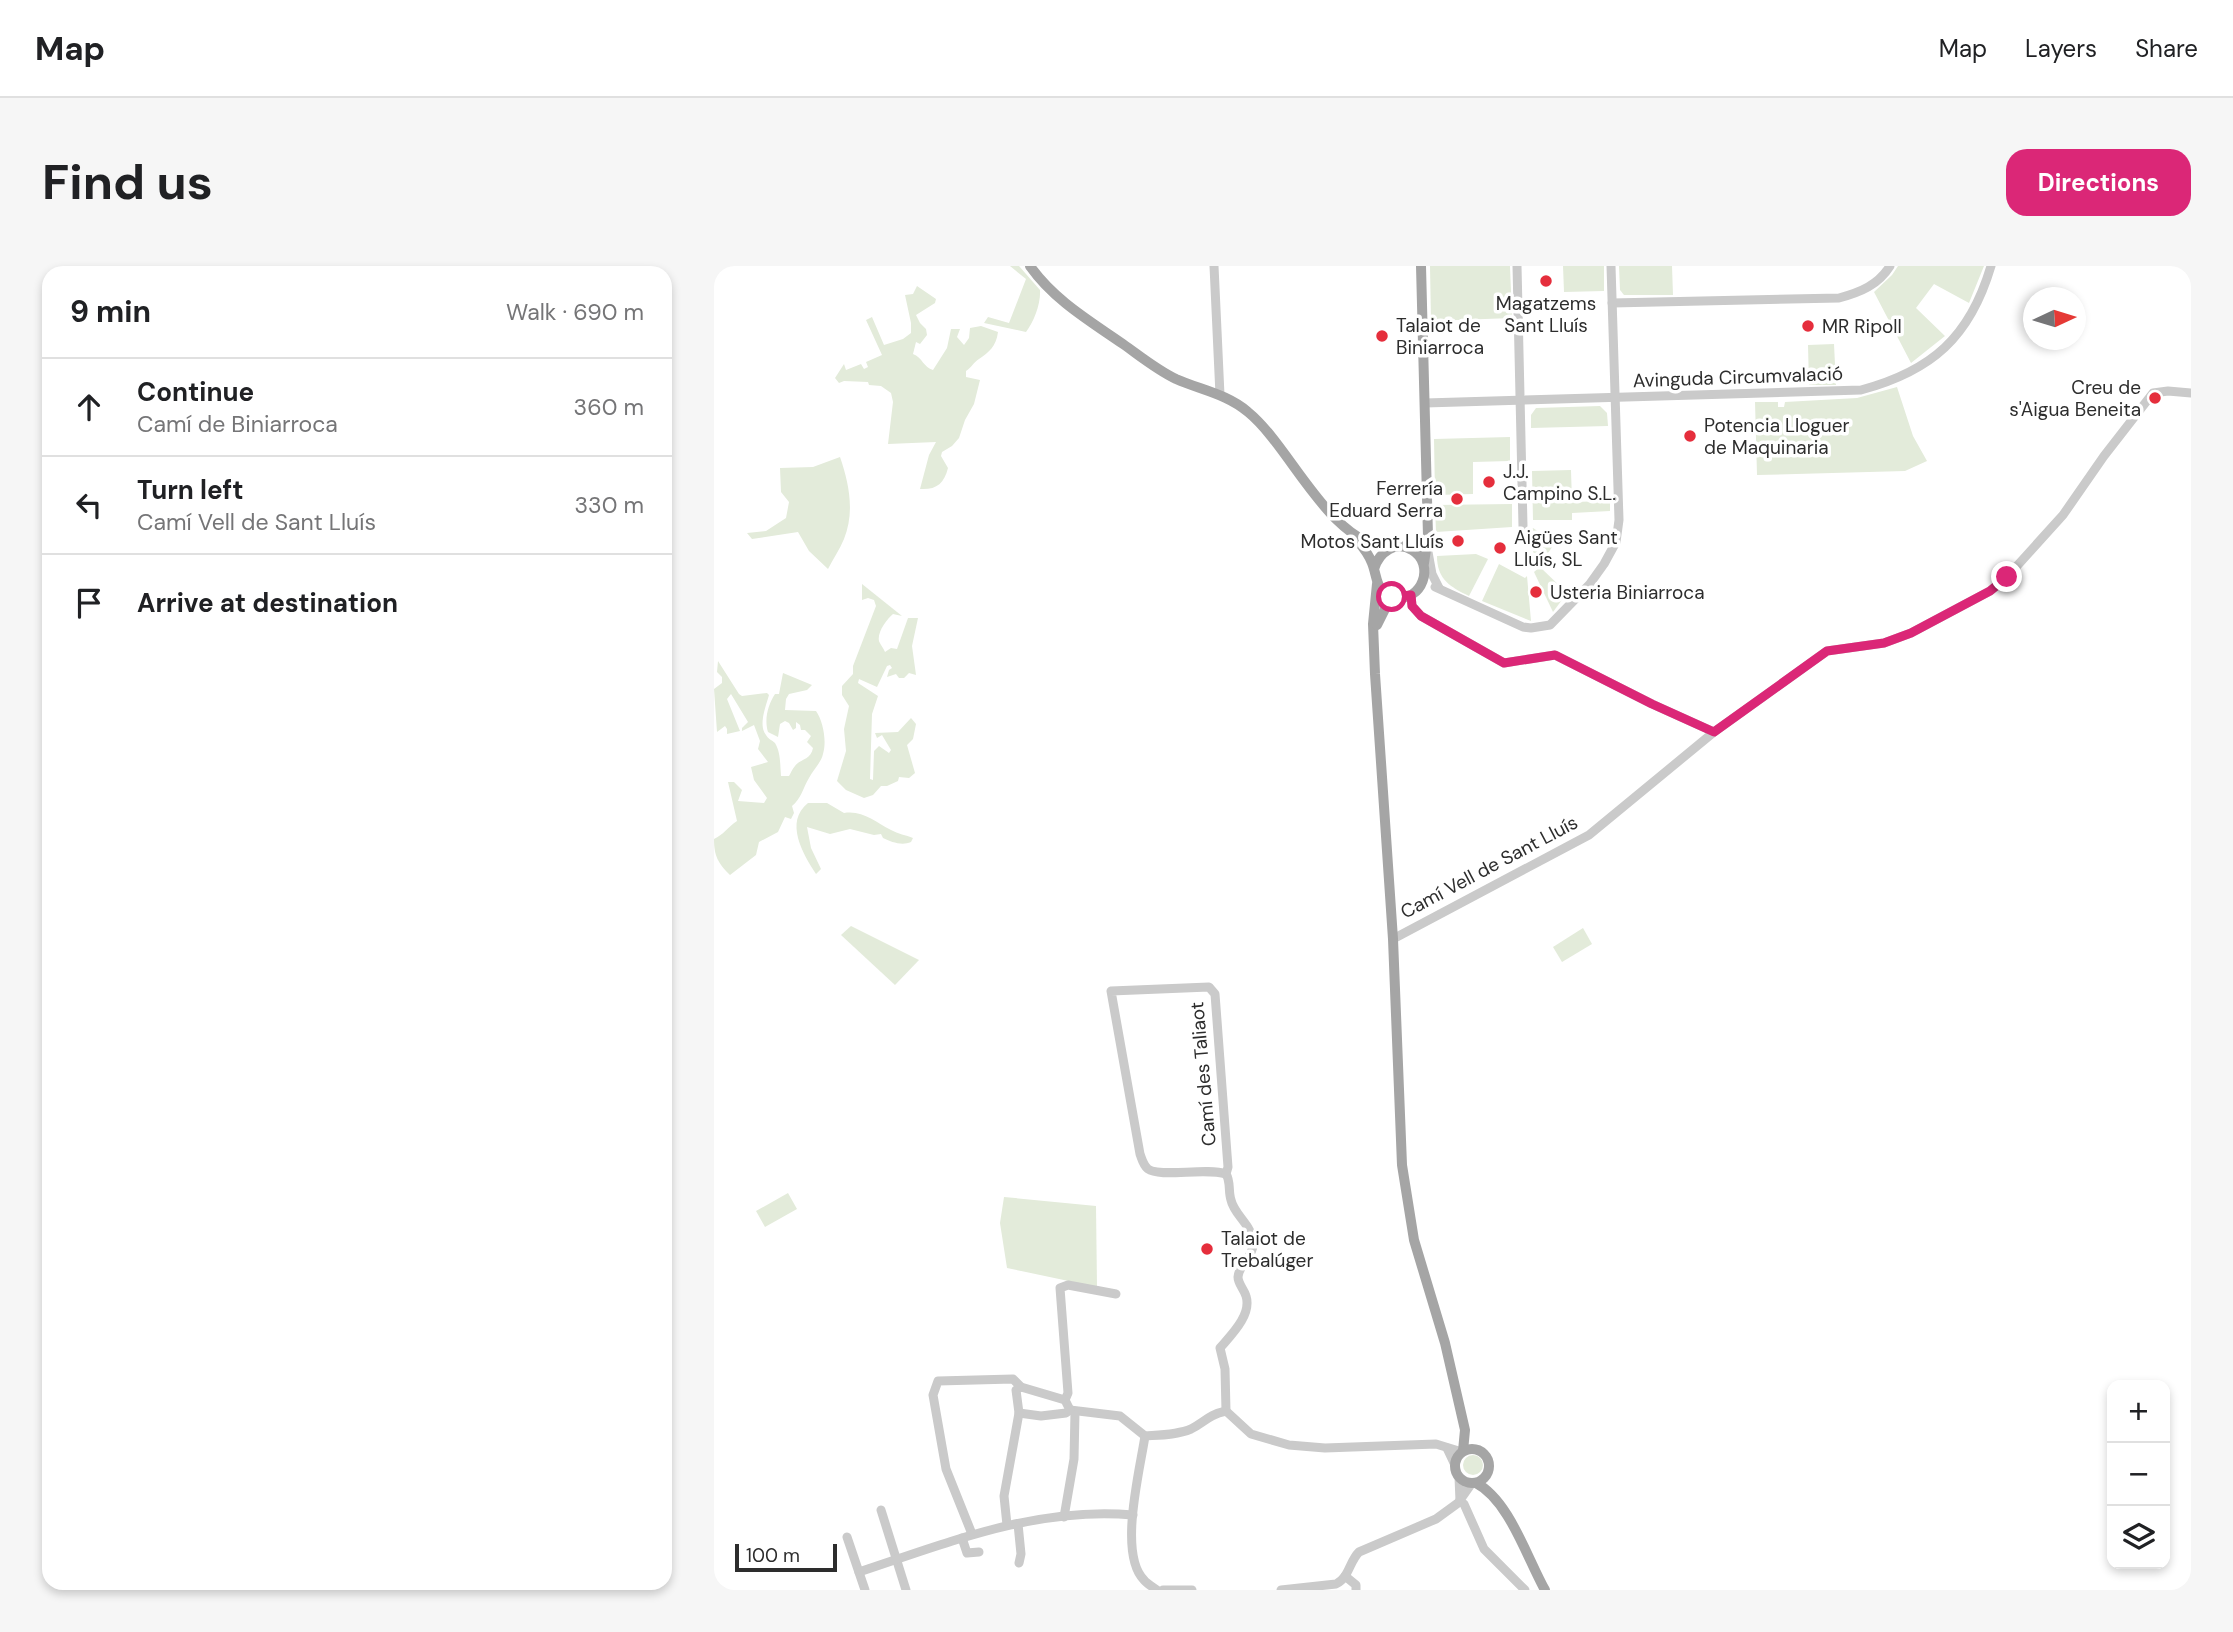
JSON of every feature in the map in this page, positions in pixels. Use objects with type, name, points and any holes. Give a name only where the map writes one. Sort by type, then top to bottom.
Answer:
[{"type":"main road","points":[[1030,266],[1051,291],[1073,309],[1160,370],[1182,382],[1234,401],[1250,413],[1319,501],[1351,532],[1369,556],[1377,584],[1375,674],[1393,939],[1402,1164],[1414,1240],[1445,1343],[1465,1430],[1489,1461],[1487,1475],[1492,1494],[1513,1527],[1545,1590]]},
{"type":"main road","points":[[1374,635],[1386,607],[1399,598],[1411,595],[1423,581],[1423,563],[1428,544],[1421,266]]},
{"type":"main road","points":[[1351,532],[1372,546],[1405,547],[1418,544],[1428,524]]},
{"type":"main road","points":[[1405,547],[1413,550],[1423,563]]},
{"type":"main road","points":[[1374,569],[1380,556],[1390,548]]},
{"type":"main road","points":[[1377,584],[1386,594],[1399,598]]},
{"type":"main road","points":[[1465,1430],[1462,1451],[1455,1465],[1459,1477],[1492,1494]]},
{"type":"main road","points":[[1462,1451],[1472,1448],[1480,1450]]},
{"type":"main road","points":[[1474,1483],[1487,1475]]},
{"type":"street","points":[[1213,266],[1220,395]]},
{"type":"street","points":[[1517,266],[1523,526]]},
{"type":"street","points":[[1423,581],[1495,615],[1531,628],[1550,625],[1589,585],[1616,542],[1619,520],[1611,266]]},
{"type":"street","points":[[1612,303],[1839,298],[1860,293],[1876,283],[1890,266]]},
{"type":"street","name":"Avinguda Circumvalació","points":[[1425,403],[1861,390],[1889,383],[1921,367],[1943,350],[1977,307],[1991,266]]},
{"type":"street","name":"Camí Vell de Sant Lluís","points":[[1393,939],[1589,835],[1714,732],[1827,651],[1884,643],[1911,633],[1990,591],[2007,577],[2063,515],[2153,393],[2191,393]]},
{"type":"street","points":[[1428,544],[1432,574],[1438,588]]},
{"type":"street","points":[[1411,595],[1412,606],[1421,616],[1504,663],[1555,655],[1714,732]]},
{"type":"street","name":"Camí des Taliaot","points":[[1209,987],[1214,990],[1228,1167],[1226,1174],[1213,1170],[1161,1173],[1150,1171],[1144,1166],[1111,991],[1209,987]]},
{"type":"street","points":[[1226,1174],[1231,1202],[1250,1230],[1254,1243],[1252,1253],[1240,1268],[1238,1280],[1247,1299],[1244,1314],[1237,1328],[1220,1348],[1225,1369],[1226,1411],[1251,1434],[1289,1446],[1444,1446],[1462,1451]]},
{"type":"street","points":[[1064,1517],[1074,1459],[1060,1288],[1068,1285],[1116,1294]]},
{"type":"street","points":[[972,1534],[946,1469],[933,1395],[937,1381],[1013,1379],[1021,1387],[1070,1407],[1120,1416],[1145,1436],[1181,1432],[1194,1427],[1211,1414],[1226,1411]]},
{"type":"street","points":[[1007,1525],[1004,1496],[1019,1413],[1016,1391],[1021,1387]]},
{"type":"street","points":[[1019,1413],[1041,1416],[1066,1413],[1070,1407]]},
{"type":"street","points":[[1145,1436],[1130,1542],[1136,1567],[1143,1580],[1157,1590]]},
{"type":"street","points":[[1444,1446],[1455,1465]]},
{"type":"street","points":[[1459,1477],[1460,1500],[1484,1549],[1525,1590]]},
{"type":"street","points":[[1281,1590],[1336,1584],[1345,1576],[1359,1552],[1420,1527],[1455,1506],[1474,1483]]},
{"type":"street","points":[[881,1510],[906,1590]]},
{"type":"street","points":[[859,1572],[1007,1525],[1105,1512],[1133,1515]]},
{"type":"street","points":[[1018,1524],[1021,1554],[1019,1563]]},
{"type":"street","points":[[848,1537],[865,1590]]},
{"type":"street","points":[[962,1538],[967,1553],[979,1552]]},
{"type":"street","points":[[1345,1576],[1356,1585],[1356,1590]]},
{"type":"street","points":[[1163,1590],[1192,1590]]},
{"type":"green space","points":[[1010,266],[1019,266],[1040,290],[1036,312],[1026,332],[984,323],[988,317],[1009,323],[1026,279]]},
{"type":"green space","points":[[1430,266],[1510,266],[1512,318],[1431,321]]},
{"type":"green space","points":[[1563,266],[1604,266],[1604,291],[1564,292]]},
{"type":"green space","points":[[1619,266],[1672,266],[1673,295],[1624,295],[1620,290]]},
{"type":"green space","points":[[1898,266],[1984,266],[1969,303],[1934,284],[1916,308],[1945,336],[1911,363],[1874,292]]},
{"type":"green space","points":[[917,286],[936,299],[935,303],[916,315],[927,335],[920,344],[916,342],[913,354],[930,369],[933,370],[947,348],[951,329],[960,329],[957,337],[964,345],[969,338],[970,328],[981,326],[998,332],[992,348],[966,371],[966,377],[980,380],[974,404],[959,438],[942,452],[941,456],[948,468],[944,478],[935,487],[926,489],[920,489],[929,455],[936,442],[888,444],[893,402],[891,393],[881,386],[869,385],[868,382],[839,383],[835,378],[844,364],[846,370],[861,364],[864,369],[868,367],[866,362],[882,355],[866,320],[872,317],[884,345],[903,339],[911,333],[905,295],[913,294]]},
{"type":"green space","points":[[1834,344],[1836,385],[1809,385],[1808,345]]},
{"type":"green space","points":[[1897,387],[1913,436],[1927,461],[1905,471],[1757,475],[1755,402],[1778,402],[1778,407],[1784,407],[1785,402],[1857,398]]},
{"type":"green space","points":[[1600,406],[1607,413],[1608,426],[1531,428],[1531,415],[1536,408]]},
{"type":"green space","points":[[1510,437],[1510,461],[1473,462],[1473,494],[1435,495],[1434,439]]},
{"type":"green space","points":[[840,457],[848,487],[849,518],[844,539],[828,569],[809,551],[798,532],[752,539],[747,533],[766,531],[786,518],[789,502],[781,492],[780,468],[813,467]]},
{"type":"green space","points":[[1571,470],[1572,502],[1610,501],[1610,511],[1572,513],[1572,520],[1533,520],[1532,471]]},
{"type":"green space","points":[[1512,504],[1512,527],[1436,532],[1435,505]]},
{"type":"green space","points":[[1533,528],[1555,543],[1539,566],[1527,536]]},
{"type":"green space","points":[[1476,554],[1488,559],[1469,596],[1456,589],[1442,576],[1437,556]]},
{"type":"green space","points":[[1499,564],[1525,578],[1527,576],[1531,621],[1482,601]]},
{"type":"green space","points":[[1540,567],[1567,593],[1553,612],[1534,572]]},
{"type":"green space","points":[[862,584],[902,616],[893,614],[881,630],[879,641],[885,652],[891,648],[897,649],[908,618],[918,618],[912,646],[916,675],[909,673],[904,678],[899,678],[896,674],[887,677],[892,668],[890,665],[877,687],[859,679],[858,683],[878,696],[872,714],[870,779],[873,780],[874,751],[879,746],[889,753],[891,750],[882,735],[877,738],[875,733],[898,732],[911,718],[916,724],[913,739],[907,745],[915,773],[909,778],[899,777],[898,781],[881,786],[873,795],[864,798],[846,790],[837,781],[846,751],[844,729],[849,706],[842,695],[842,686],[853,674],[853,666],[876,606],[874,600],[862,600]]},
{"type":"green space","points":[[718,661],[742,696],[769,695],[763,726],[767,736],[777,747],[781,776],[789,776],[797,764],[810,755],[813,748],[807,742],[811,736],[801,730],[796,722],[796,728],[793,730],[785,721],[780,724],[778,737],[768,732],[767,712],[775,694],[779,694],[783,673],[812,685],[807,690],[789,694],[785,710],[816,711],[824,731],[822,757],[800,797],[792,806],[794,813],[791,819],[785,817],[778,832],[759,842],[756,855],[730,875],[718,859],[714,839],[737,821],[728,782],[734,782],[742,790],[738,801],[764,803],[767,798],[754,780],[751,767],[768,762],[758,749],[760,741],[754,725],[742,731],[748,722],[731,694],[727,699],[740,731],[727,734],[725,726],[717,732],[714,689],[722,683],[722,677],[717,672]]},
{"type":"green space","points":[[808,803],[827,803],[844,813],[863,815],[913,838],[911,842],[900,844],[883,838],[881,834],[874,835],[850,829],[830,834],[807,827],[811,848],[821,869],[816,874],[798,838],[797,819]]},
{"type":"green space","points":[[851,926],[919,960],[895,985],[841,935]]},
{"type":"green space","points":[[1583,928],[1592,944],[1562,962],[1553,947]]},
{"type":"green space","points":[[788,1193],[797,1209],[765,1227],[756,1211]]},
{"type":"green space","points":[[1004,1197],[1096,1206],[1097,1287],[1007,1268],[1000,1223]]},
{"type":"green space","points":[[1473,1455],[1480,1458],[1483,1465],[1480,1472],[1473,1475],[1466,1472],[1463,1465],[1466,1458]]},
{"type":"place","name":"Magatzems Sant Lluís","points":[[1546,281]]},
{"type":"place","name":"MR Ripoll","points":[[1808,326]]},
{"type":"place","name":"Talaiot de Biniarroca","points":[[1382,336]]},
{"type":"place","name":"Creu de s'Aigua Beneita","points":[[2155,398]]},
{"type":"place","name":"Potencia Lloguer de Maquinaria","points":[[1690,436]]},
{"type":"place","name":"J.J. Campino S.L.","points":[[1489,482]]},
{"type":"place","name":"Ferrería Eduard Serra","points":[[1457,499]]},
{"type":"place","name":"Motos Sant Lluís","points":[[1458,541]]},
{"type":"place","name":"Aigües Sant Lluís, SL","points":[[1500,548]]},
{"type":"place","name":"Usteria Biniarroca","points":[[1536,592]]},
{"type":"place","name":"Talaiot de Trebalúger","points":[[1207,1249]]},
{"type":"route","points":[[1392,597],[1411,595],[1412,606],[1421,616],[1504,663],[1555,655],[1714,732],[1827,651],[1884,643],[1911,633],[1990,591],[2007,577]]}]
